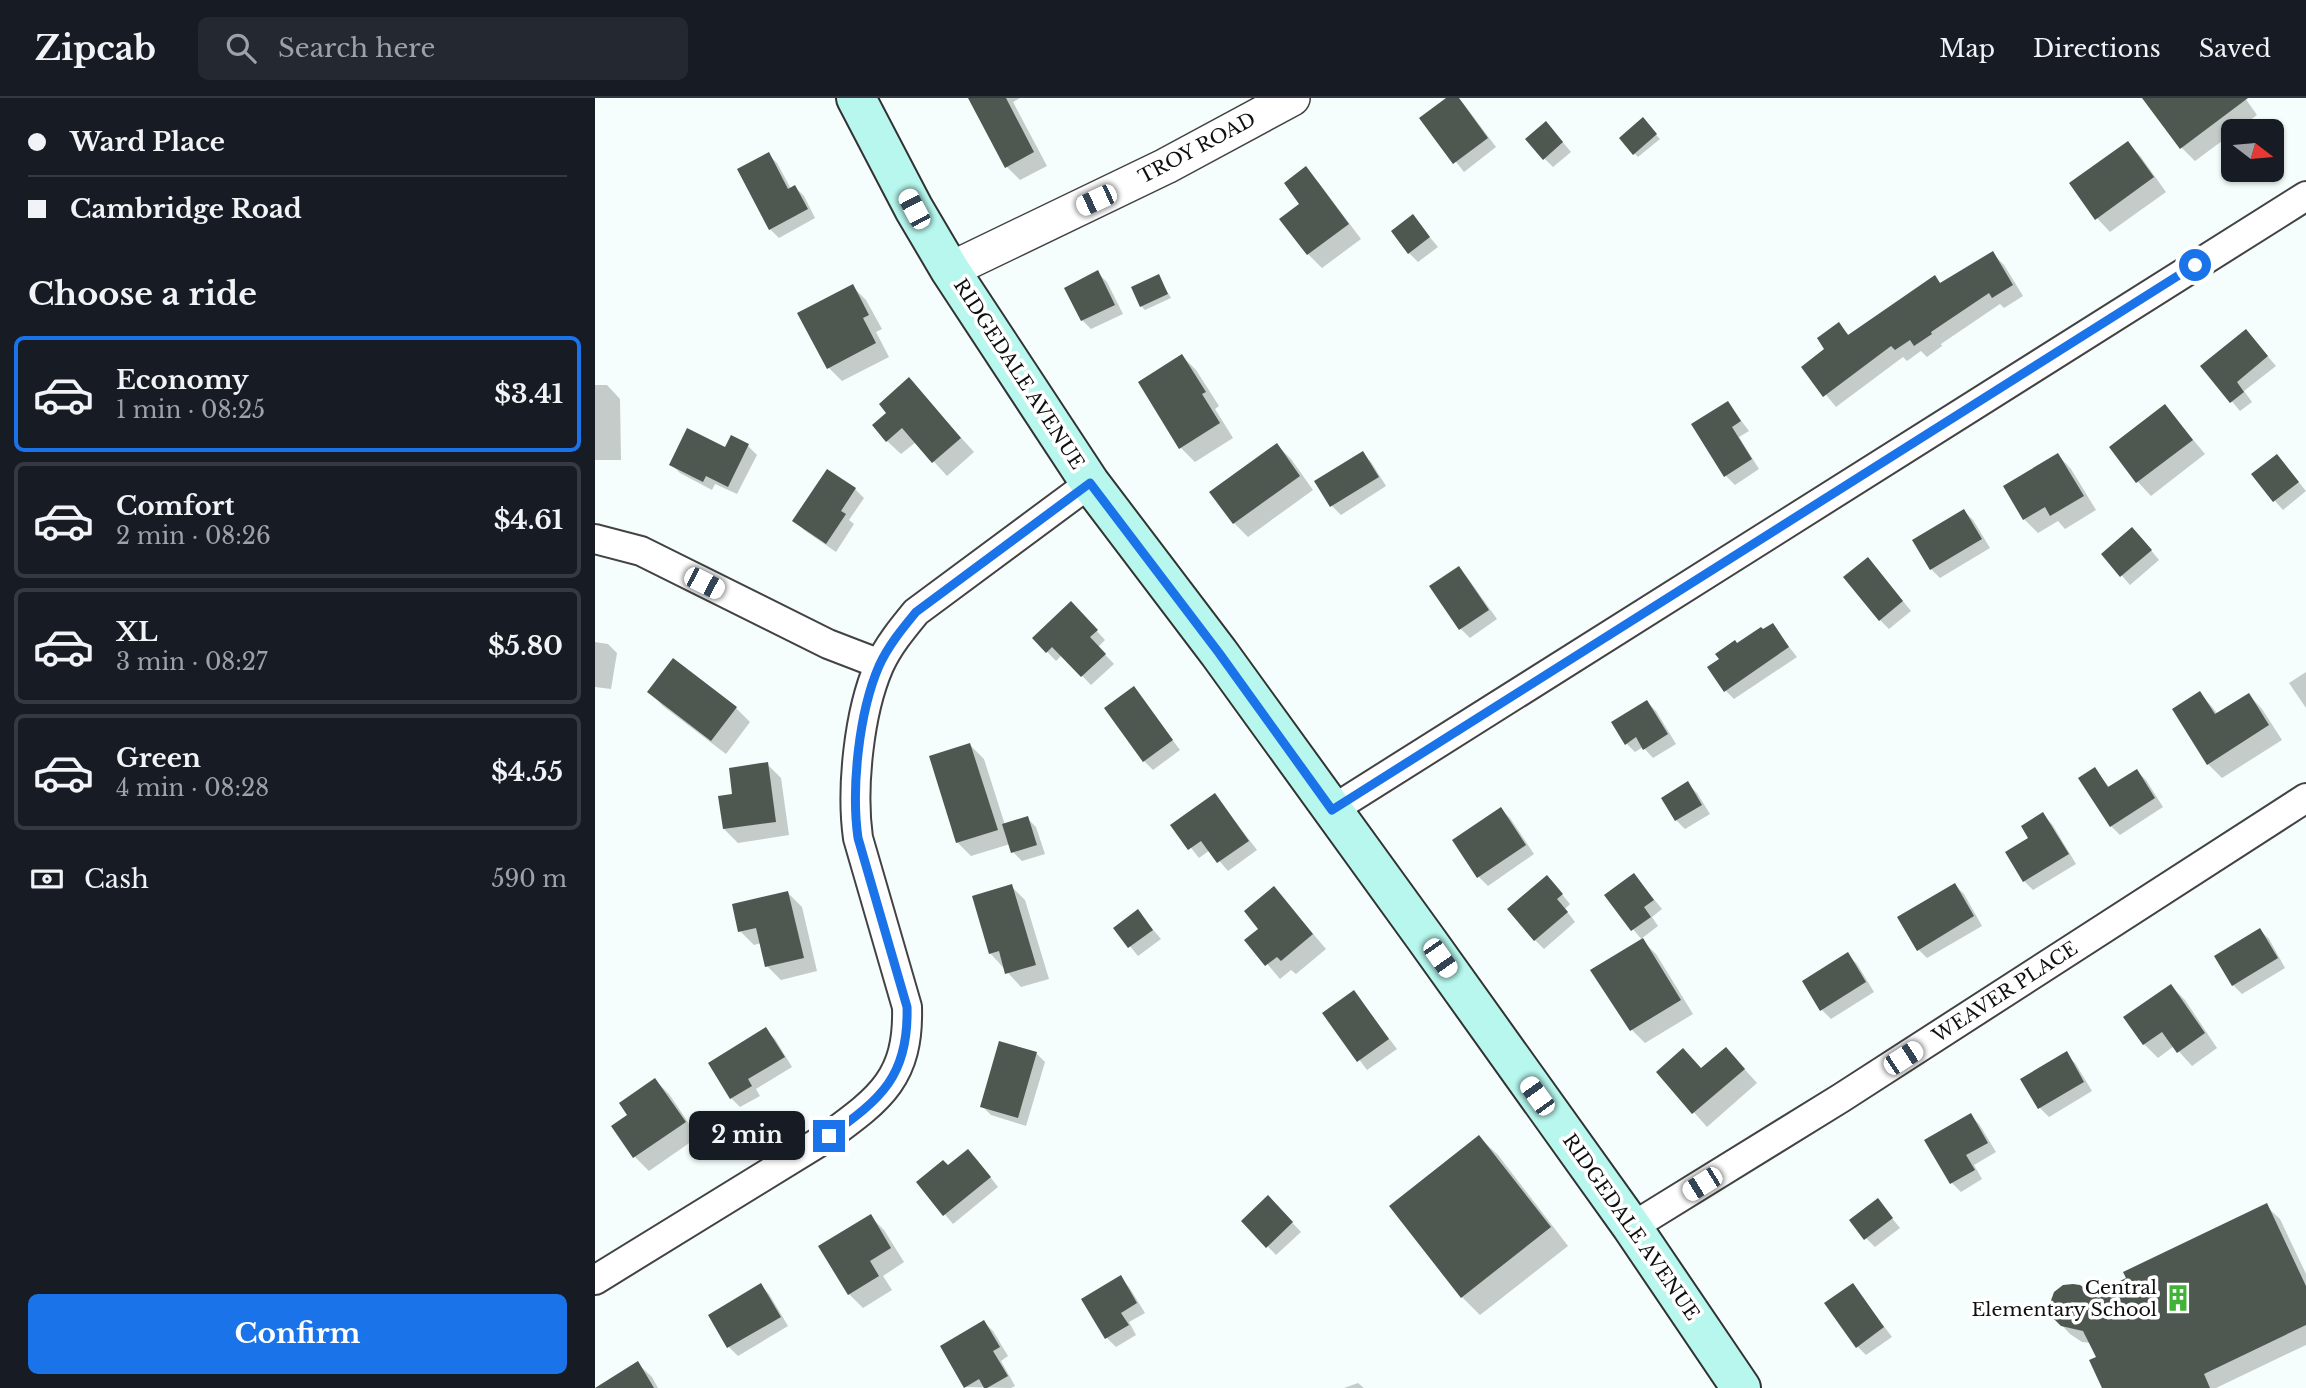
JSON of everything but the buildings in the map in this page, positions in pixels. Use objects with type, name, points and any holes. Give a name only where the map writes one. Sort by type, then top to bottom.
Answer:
[{"type":"main road","name":"RIDGEDALE AVENUE","points":[[856,98],[914,209],[950,270],[1090,483],[1219,653],[1632,1227],[1741,1388]]},
{"type":"street","name":"TROY ROAD","points":[[950,270],[1165,166],[1292,98]]},
{"type":"street","points":[[1332,810],[2306,196]]},
{"type":"street","points":[[595,1280],[829,1136],[862,1112],[887,1089],[903,1054],[907,1007],[858,838],[854,786],[871,685],[894,639],[916,612],[1090,483]]},
{"type":"street","points":[[595,540],[641,551],[828,644],[880,664]]},
{"type":"street","name":"WEAVER PLACE","points":[[1632,1227],[1841,1098],[2306,798]]},
{"type":"place","name":"Central Elementary School","points":[[2178,1298]]},
{"type":"route","points":[[829,1136],[862,1112],[887,1089],[903,1054],[907,1024],[907,1007],[858,838],[856,821],[854,786],[871,685],[894,639],[916,612],[1090,483],[1219,653],[1332,810],[2195,265]]}]
